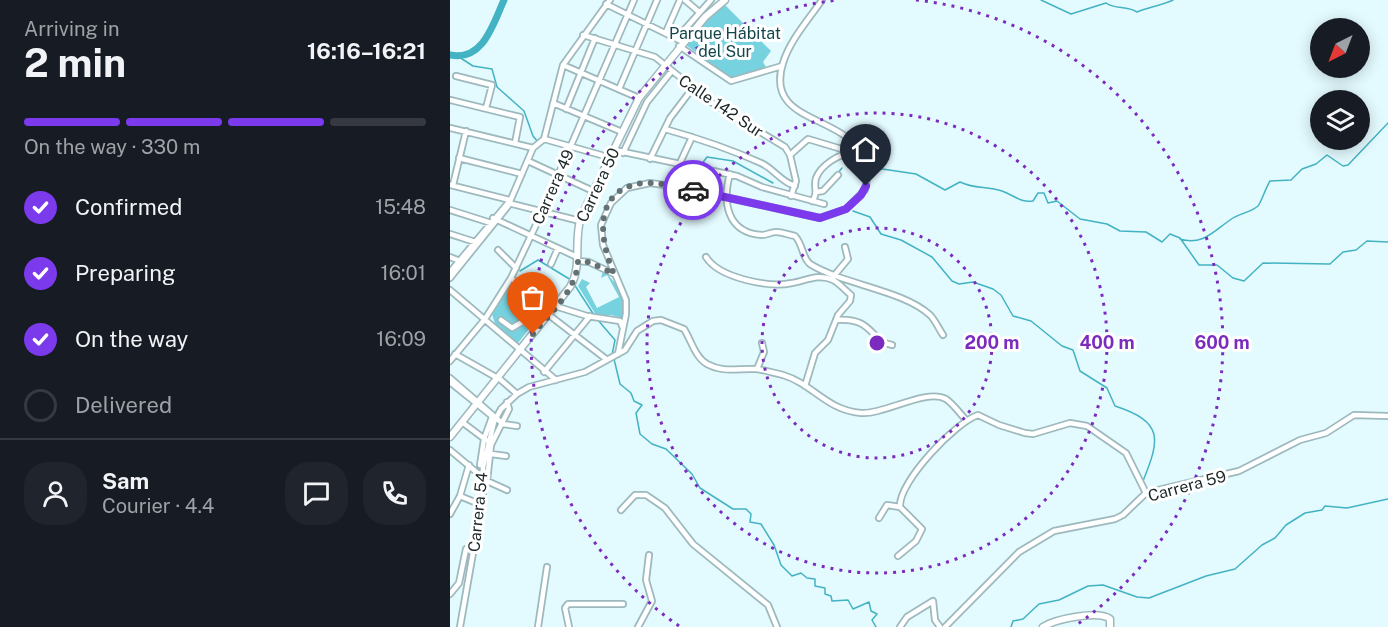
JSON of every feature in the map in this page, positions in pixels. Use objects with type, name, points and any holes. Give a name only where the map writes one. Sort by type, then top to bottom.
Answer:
[{"type":"main road","name":"Carrera 50","points":[[450,437],[572,283],[578,259],[580,221],[639,98],[680,42],[725,0]]},
{"type":"main road","points":[[1043,627],[1054,621],[1102,614],[1110,619],[1110,627]]},
{"type":"street","name":"Carrera 49","points":[[450,361],[485,319],[511,278],[634,0]]},
{"type":"street","points":[[619,89],[657,0]]},
{"type":"street","points":[[666,32],[680,0]]},
{"type":"street","points":[[687,0],[699,12]]},
{"type":"street","name":"Carrera 50","points":[[680,42],[699,12],[711,0]]},
{"type":"street","points":[[714,8],[718,0]]},
{"type":"street","points":[[511,278],[552,311],[574,334],[612,356],[626,314],[626,300],[602,240],[601,225],[613,200],[627,188],[650,183],[679,187],[804,216],[825,218],[846,209],[865,190],[866,175],[862,153],[854,141],[843,132],[797,111],[782,87],[782,66],[787,53],[822,0]]},
{"type":"street","points":[[450,278],[509,201],[533,148],[544,139],[563,65],[608,2],[627,14],[666,32],[733,82],[782,66]]},
{"type":"street","name":"Calle 142 Sur","points":[[583,35],[655,57],[692,89],[785,147],[790,155]]},
{"type":"street","points":[[566,109],[595,39]]},
{"type":"street","points":[[563,65],[639,98]]},
{"type":"street","name":"Carrera 50","points":[[623,153],[647,102],[671,72]]},
{"type":"street","points":[[456,76],[492,85],[486,108]]},
{"type":"street","points":[[650,159],[665,129],[692,89]]},
{"type":"street","points":[[450,100],[520,117],[514,143]]},
{"type":"street","points":[[553,103],[622,132]]},
{"type":"street","points":[[450,128],[533,148]]},
{"type":"street","points":[[665,129],[761,163],[786,183],[795,186]]},
{"type":"street","points":[[465,131],[451,185],[580,221]]},
{"type":"street","points":[[679,165],[692,137]]},
{"type":"street","points":[[544,139],[601,154]]},
{"type":"street","points":[[791,196],[795,186],[790,155],[808,139],[855,153]]},
{"type":"street","points":[[614,150],[729,174],[791,196],[824,204]]},
{"type":"street","points":[[812,201],[816,192],[818,175],[839,156],[862,153]]},
{"type":"street","points":[[459,158],[522,174]]},
{"type":"street","points":[[528,161],[593,191]]},
{"type":"street","points":[[729,174],[724,196],[729,213],[744,230],[762,235],[777,232],[795,236],[807,262],[833,277],[914,306],[930,315],[943,335]]},
{"type":"street","points":[[816,192],[823,190],[838,175]]},
{"type":"street","points":[[450,210],[493,221],[614,274]]},
{"type":"street","points":[[450,234],[476,242]]},
{"type":"street","points":[[706,257],[716,269],[748,280],[788,284],[810,278],[833,277],[848,259],[845,247]]},
{"type":"street","points":[[551,264],[558,248]]},
{"type":"street","points":[[498,250],[516,268]]},
{"type":"street","points":[[450,257],[461,261]]},
{"type":"street","points":[[450,272],[461,261]]},
{"type":"street","points":[[805,386],[815,352],[828,340],[836,320],[851,296],[833,277]]},
{"type":"street","points":[[450,290],[521,348],[555,380]]},
{"type":"street","points":[[501,320],[512,328],[522,322],[531,323],[528,315],[531,304],[521,295]]},
{"type":"street","points":[[552,311],[605,317],[620,321],[622,327]]},
{"type":"street","points":[[543,370],[592,316]]},
{"type":"street","name":"Carrera 54","points":[[479,474],[494,417],[507,402],[529,387],[585,372],[625,350],[637,331],[653,321],[661,320],[684,329],[698,356],[708,365],[725,371],[758,369]]},
{"type":"street","points":[[836,320],[854,320],[872,330],[883,342],[892,345]]},
{"type":"street","points":[[762,343],[765,352],[758,369],[786,376],[805,386],[828,404],[859,412],[878,412],[911,401],[939,397],[950,402],[965,418]]},
{"type":"street","points":[[455,354],[517,394]]},
{"type":"street","points":[[450,380],[501,422],[518,426]]},
{"type":"street","name":"Carrera 54","points":[[485,480],[483,467],[488,440],[509,409],[507,402]]},
{"type":"street","points":[[900,507],[905,489],[924,462],[965,418],[978,415],[1033,434],[1070,423],[1087,426],[1126,453],[1146,493]]},
{"type":"street","name":"Carrera 59","points":[[942,627],[1019,552],[1054,531],[1123,515],[1146,493],[1239,471],[1300,440],[1326,433],[1354,415],[1388,416]]},
{"type":"street","points":[[462,422],[488,440]]},
{"type":"street","name":"Carrera 54","points":[[459,627],[491,454],[488,440]]},
{"type":"street","points":[[450,450],[485,480],[507,490]]},
{"type":"street","points":[[491,454],[506,456]]},
{"type":"street","points":[[450,514],[460,496],[469,465]]},
{"type":"street","points":[[621,510],[635,495],[646,495],[665,508],[693,544],[768,605],[777,627]]},
{"type":"street","points":[[460,496],[479,504]]},
{"type":"street","points":[[879,518],[887,505],[900,507],[922,529],[916,541],[898,556]]},
{"type":"street","points":[[450,594],[459,583],[466,549],[476,544]]},
{"type":"street","points":[[638,627],[651,601],[646,580],[649,555]]},
{"type":"street","points":[[538,627],[547,567]]},
{"type":"street","points":[[900,627],[907,617],[930,601],[935,603],[934,616],[942,627]]},
{"type":"street","points":[[569,627],[566,608],[568,604],[623,604]]},
{"type":"green space","name":"Parque Hábitat del Sur","points":[[724,4],[771,51],[763,62],[766,67],[733,80],[686,45],[690,37]]},
{"type":"green space","points":[[607,275],[623,298],[623,318],[596,315],[578,286],[582,279],[590,283],[586,287],[597,308],[619,297]]},
{"type":"green space","points":[[511,284],[544,310],[518,343],[495,324],[492,314]]},
{"type":"waterway","points":[[450,55],[461,56],[479,47],[491,30],[504,0]]},
{"type":"waterway","points":[[1041,0],[1071,14],[1106,3],[1137,12],[1173,0]]},
{"type":"waterway","points":[[459,57],[473,66],[492,69],[497,87],[524,111],[533,136],[538,142]]},
{"type":"waterway","points":[[1180,239],[1195,241],[1207,236],[1233,218],[1258,206],[1270,181],[1291,180],[1302,169],[1316,164],[1327,155],[1343,166],[1348,165],[1388,123]]},
{"type":"waterway","points":[[701,165],[707,157],[733,161],[773,183]]},
{"type":"waterway","points":[[869,167],[916,174],[945,190],[960,182],[970,186],[1002,191],[1028,201],[1033,201],[1038,193],[1044,193],[1048,203],[1057,201],[1080,219],[1107,224],[1120,231],[1146,232],[1162,242],[1170,234],[1180,238],[1199,265],[1217,265],[1233,278],[1244,281],[1263,263],[1330,264],[1343,252],[1356,250],[1367,241],[1388,242]]},
{"type":"waterway","points":[[837,174],[842,168]]},
{"type":"waterway","points":[[853,211],[870,217],[881,234],[901,240],[932,257],[952,281],[959,284],[973,282],[993,289],[1001,295],[1013,316],[1031,321],[1062,346],[1073,350],[1080,371],[1107,388],[1115,406],[1131,412],[1150,426],[1155,443],[1143,481]]},
{"type":"waterway","points":[[520,271],[538,260],[571,280]]},
{"type":"waterway","points":[[574,284],[594,315]]},
{"type":"waterway","points":[[597,319],[615,340],[612,355]]},
{"type":"waterway","points":[[614,359],[620,384],[631,393],[634,401],[642,405],[636,413],[640,434],[652,444],[666,449],[692,474],[700,488],[733,509],[746,509],[751,514],[750,522],[761,524],[774,545],[781,565],[792,576],[801,573],[807,578],[815,579],[815,586],[825,588],[825,594],[831,596],[832,601],[848,600],[853,609],[869,602],[871,611],[877,614],[872,620],[876,627]]},
{"type":"waterway","points":[[1011,627],[1013,621],[1023,619],[1039,604],[1059,600],[1088,586],[1103,585],[1137,597],[1149,598],[1206,576],[1235,569],[1262,545],[1275,538],[1286,525],[1305,513],[1322,510],[1325,506],[1347,508],[1388,499]]},
{"type":"way so far","points":[[533,334],[570,286],[576,275],[578,261],[589,262],[614,274],[602,240],[601,225],[609,206],[620,193],[637,184],[650,183],[693,190]]},
{"type":"route","points":[[693,190],[745,200],[804,216],[825,218],[853,204],[866,186]]}]
